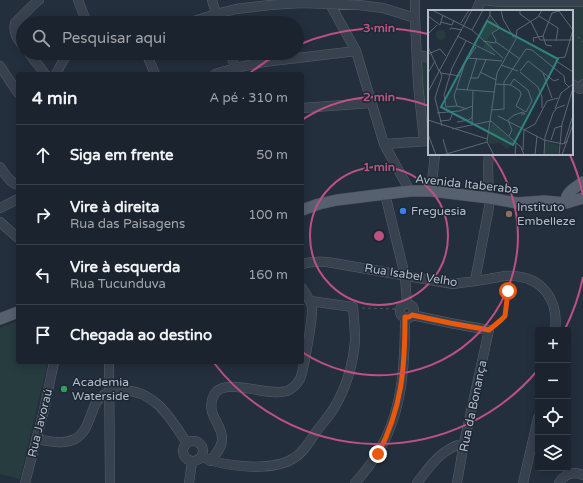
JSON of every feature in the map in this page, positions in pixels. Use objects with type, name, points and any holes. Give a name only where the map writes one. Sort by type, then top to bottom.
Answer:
[{"type":"main road","points":[[544,201],[556,198],[569,192],[583,182]]},
{"type":"main road","name":"Avenida Itaberaba","points":[[304,209],[338,200],[410,191],[489,198],[518,203],[544,201],[566,203],[583,198]]},
{"type":"main road","points":[[566,203],[566,198],[569,192]]},
{"type":"main road","points":[[0,319],[16,313]]},
{"type":"street","points":[[22,16],[39,0]]},
{"type":"street","points":[[78,0],[84,16]]},
{"type":"street","points":[[212,0],[216,14]]},
{"type":"street","points":[[384,144],[427,141],[418,84],[415,0]]},
{"type":"street","points":[[477,10],[482,0],[502,2],[583,2]]},
{"type":"street","points":[[210,16],[236,9],[301,3],[358,4],[383,8],[415,18]]},
{"type":"street","points":[[330,4],[356,51],[384,144],[410,191]]},
{"type":"street","points":[[16,22],[14,28],[16,35]]},
{"type":"street","points":[[304,57],[356,51]]},
{"type":"street","points":[[417,54],[428,57]]},
{"type":"street","points":[[34,60],[43,72]]},
{"type":"street","points":[[57,72],[63,60]]},
{"type":"street","points":[[149,60],[154,72]]},
{"type":"street","points":[[232,60],[236,71],[264,62],[281,60]]},
{"type":"street","points":[[0,66],[4,80],[16,91]]},
{"type":"street","points":[[573,84],[582,89]]},
{"type":"street","points":[[304,108],[372,103]]},
{"type":"street","points":[[431,192],[435,155]]},
{"type":"street","points":[[475,281],[489,207],[489,155]]},
{"type":"street","points":[[0,167],[16,185]]},
{"type":"street","points":[[385,194],[405,276],[408,304],[413,308],[413,312],[406,314]]},
{"type":"street","points":[[0,208],[16,200]]},
{"type":"street","points":[[0,222],[16,236]]},
{"type":"street","name":"Rua Isabel Velho","points":[[304,263],[319,261],[453,284],[510,275],[522,276],[534,281],[542,287],[550,297],[555,308],[555,327]]},
{"type":"street","points":[[304,291],[310,301],[312,308],[304,360]]},
{"type":"street","points":[[206,459],[218,463],[262,467],[277,465],[296,458],[334,408],[342,393],[351,365],[355,343],[353,307],[310,301]]},
{"type":"street","points":[[406,314],[489,330]]},
{"type":"street","points":[[355,483],[378,454],[394,416],[404,368],[406,314]]},
{"type":"street","name":"Rua da Bonança","points":[[457,483],[464,443],[489,330]]},
{"type":"street","name":"Rua Javoraú","points":[[25,483],[44,410],[54,364]]},
{"type":"street","points":[[109,364],[110,483]]},
{"type":"street","points":[[206,459],[202,446],[198,442],[192,441],[187,443],[183,452],[184,457],[192,462],[206,459],[216,454],[220,448],[222,441],[221,433],[211,411],[211,405],[217,390],[232,386],[262,391],[286,391],[292,388],[300,378],[303,364]]},
{"type":"street","points":[[36,439],[62,442],[75,439],[84,430],[97,402],[102,396],[117,390],[128,390],[142,394],[154,401],[163,409],[187,443]]},
{"type":"street","points":[[523,483],[535,431]]},
{"type":"street","points":[[417,483],[433,462],[443,453],[451,447],[464,443]]},
{"type":"street","points":[[189,483],[192,462]]},
{"type":"street","points":[[559,483],[562,478],[570,474],[576,473],[583,475]]},
{"type":"path","points":[[573,35],[580,38],[583,42]]},
{"type":"path","points":[[489,330],[505,316],[510,275]]},
{"type":"path","points":[[353,307],[396,308],[406,314]]},
{"type":"green space","points":[[481,0],[583,2],[583,84],[573,84],[573,10],[476,10]]},
{"type":"green space","points":[[417,55],[428,57],[428,141],[424,141]]},
{"type":"green space","points":[[16,322],[16,364],[48,364],[20,479],[0,474],[0,328]]},
{"type":"place","name":"Freguesia","points":[[403,211]]},
{"type":"place","name":"Instituto Embelleze","points":[[509,214]]},
{"type":"place","name":"Academia Waterside","points":[[64,389]]},
{"type":"route","points":[[378,454],[394,416],[400,391],[404,368],[405,317],[412,315],[489,330],[505,316],[508,291]]}]
